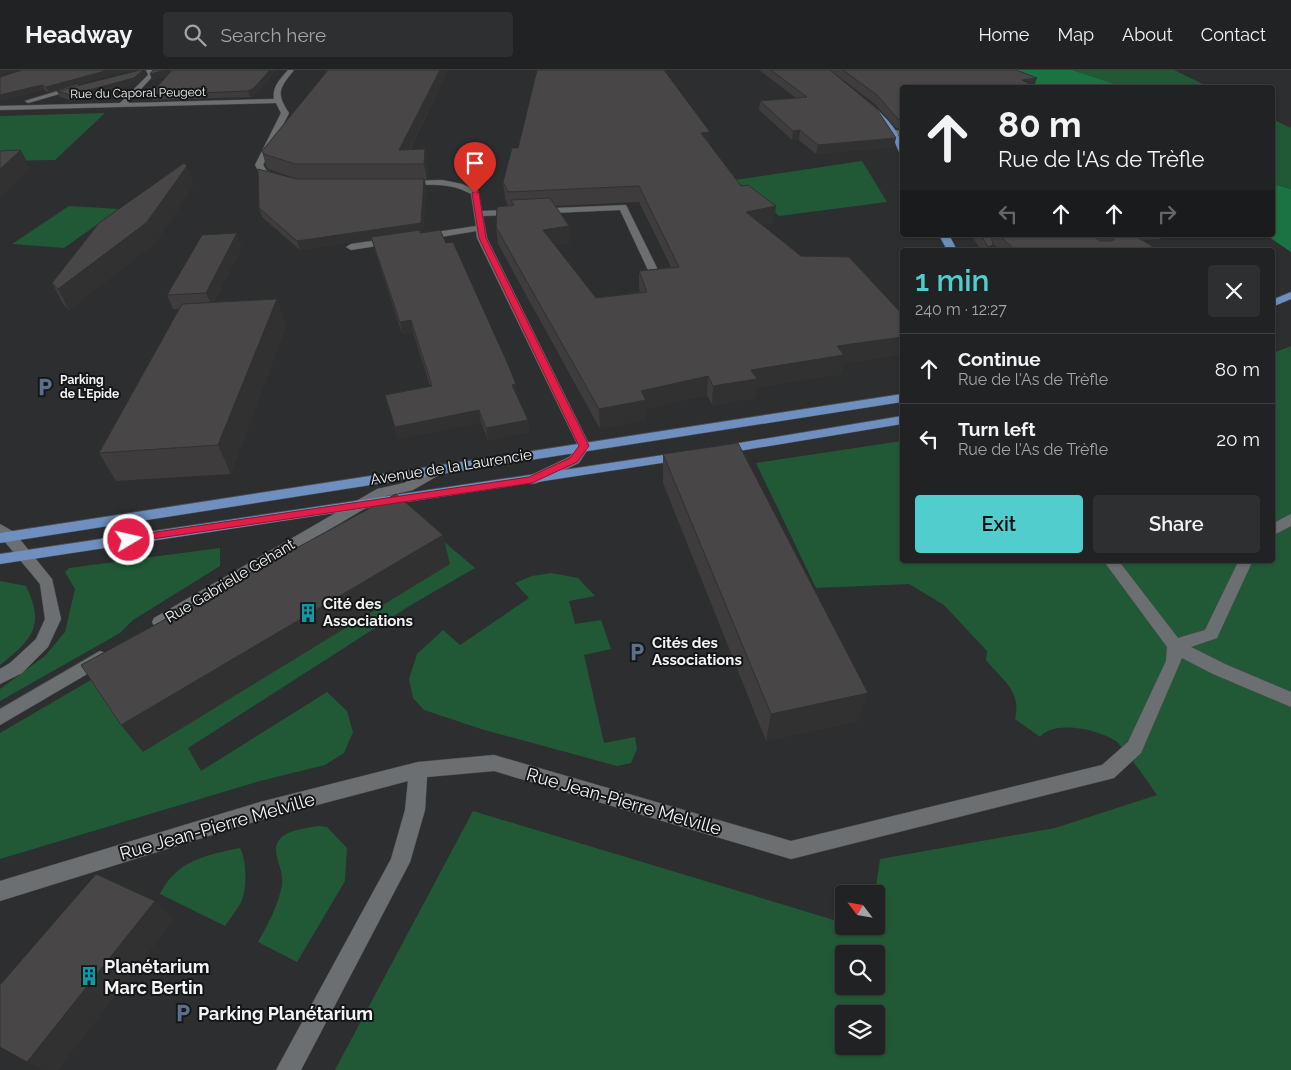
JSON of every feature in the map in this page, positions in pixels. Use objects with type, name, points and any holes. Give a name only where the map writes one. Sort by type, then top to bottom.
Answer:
[{"type":"main road","points":[[865,100],[894,132],[900,146]]},
{"type":"main road","points":[[1275,303],[1291,295]]},
{"type":"main road","name":"Avenue de la Laurencie","points":[[3,534],[900,398]]},
{"type":"main road","points":[[712,451],[900,420]]},
{"type":"main road","name":"Avenue de la Laurencie","points":[[0,559],[532,480],[693,454]]},
{"type":"street","points":[[122,105],[151,75],[147,70],[137,72]]},
{"type":"street","points":[[284,180],[264,174],[259,165],[285,113],[276,101],[276,89],[291,70]]},
{"type":"street","points":[[12,108],[25,102],[82,86]]},
{"type":"street","name":"Rue du Caporal Peugeot","points":[[0,108],[276,101]]},
{"type":"street","points":[[894,132],[900,134]]},
{"type":"street","points":[[399,183],[449,183],[465,186],[475,193],[482,238],[584,446],[574,460],[532,480]]},
{"type":"street","points":[[479,214],[623,207],[653,270]]},
{"type":"street","points":[[351,247],[481,228]]},
{"type":"street","name":"Rue Gabrielle Gehant","points":[[151,628],[382,492],[408,487],[441,468]]},
{"type":"street","points":[[1275,529],[1291,520]]},
{"type":"street","points":[[0,677],[16,668],[42,643],[53,619],[47,583],[24,555],[3,534]]},
{"type":"street","points":[[1112,563],[1175,646],[1219,669],[1291,700]]},
{"type":"street","points":[[1175,646],[1211,634],[1245,563]]},
{"type":"street","name":"Rue Jean-Pierre Melville","points":[[0,891],[260,811],[418,770],[494,763],[791,850],[1107,772],[1135,747],[1174,661],[1175,646]]},
{"type":"street","points":[[0,718],[118,648]]},
{"type":"street","points":[[288,1070],[400,862],[414,810],[418,770]]},
{"type":"green space","points":[[1003,70],[1072,70],[1118,85],[1038,85]]},
{"type":"green space","points":[[1072,70],[1174,70],[1205,85],[1118,85]]},
{"type":"green space","points":[[105,113],[55,160],[0,161],[0,116]]},
{"type":"green space","points":[[1275,120],[1291,128],[1291,189],[1275,185]]},
{"type":"green space","points":[[862,161],[887,202],[779,216],[735,180]]},
{"type":"green space","points":[[1275,185],[1291,189],[1291,252],[1269,237],[1275,237]]},
{"type":"green space","points":[[69,206],[119,209],[64,248],[12,244]]},
{"type":"green space","points":[[1291,346],[1291,1070],[335,1070],[473,811],[835,920],[835,935],[885,935],[885,885],[876,885],[880,859],[1055,828],[1157,795],[1117,742],[1110,738],[1078,728],[1056,728],[1040,737],[1015,719],[1016,701],[1009,686],[986,660],[987,651],[944,605],[909,584],[816,588],[756,463],[900,441],[900,563],[1275,563],[1275,352]]},
{"type":"green space","points":[[415,517],[475,568],[411,605],[188,748],[201,771],[327,692],[347,711],[353,732],[344,753],[325,765],[260,781],[0,859],[0,733],[343,533]]},
{"type":"green space","points":[[220,548],[220,566],[133,620],[120,633],[0,701],[0,689],[45,656],[65,632],[75,589],[65,572],[69,568]]},
{"type":"green space","points":[[551,573],[578,578],[595,596],[569,601],[575,624],[601,620],[611,649],[584,655],[604,743],[635,737],[637,749],[631,763],[617,766],[481,729],[424,710],[413,698],[409,679],[417,654],[443,630],[460,645],[529,598],[515,583],[532,576]]},
{"type":"green space","points":[[0,581],[26,586],[35,612],[35,622],[27,640],[0,665]]},
{"type":"green space","points":[[318,826],[327,827],[347,848],[345,881],[297,962],[258,942],[275,908],[282,885],[282,876],[276,851],[277,844],[280,839],[291,832]]},
{"type":"green space","points":[[240,848],[245,869],[244,893],[239,906],[225,926],[160,894],[175,873],[184,866],[216,853]]},
{"type":"building","points":[[22,70],[109,70],[46,87],[42,85],[0,95],[0,77]]},
{"type":"building","points":[[143,70],[134,78],[70,95],[57,91]]},
{"type":"building","points":[[153,70],[166,70],[150,74]]},
{"type":"building","points":[[172,70],[270,70],[254,88],[248,91],[150,95]]},
{"type":"building","points":[[328,70],[440,70],[399,150],[425,149],[424,164],[295,164],[264,154],[262,151]]},
{"type":"building","points":[[537,70],[664,70],[710,132],[701,133],[741,186],[748,185],[776,206],[746,212],[801,256],[849,257],[900,312],[900,337],[837,346],[844,355],[751,370],[757,379],[713,386],[708,376],[641,391],[646,400],[599,409],[496,227],[497,207],[514,205],[511,200],[550,198],[569,226],[543,230],[596,298],[647,292],[639,271],[679,267],[639,186],[508,192],[503,182],[512,148],[518,148]]},
{"type":"building","points":[[771,70],[830,70],[876,108],[896,138],[818,145],[800,130],[793,131],[760,101],[807,97]]},
{"type":"building","points":[[843,70],[1016,70],[1037,78],[1022,80],[1031,85],[900,85],[900,120],[877,95]]},
{"type":"building","points":[[21,150],[0,169],[0,151]]},
{"type":"building","points":[[184,163],[187,166],[146,223],[58,289],[52,283],[99,223]]},
{"type":"building","points":[[258,169],[297,179],[424,179],[421,223],[297,241],[259,208]]},
{"type":"building","points":[[420,230],[420,233],[440,230],[446,243],[453,242],[507,362],[516,384],[512,385],[528,420],[486,428],[479,410],[395,427],[385,395],[432,386],[411,320],[400,322],[371,237]]},
{"type":"building","points":[[237,233],[206,293],[167,295],[202,235]]},
{"type":"building","points":[[982,237],[991,237],[993,245],[988,247]]},
{"type":"building","points":[[1001,237],[1095,237],[1100,241],[1112,241],[1114,239],[1112,237],[1137,237],[1155,248],[1013,248]]},
{"type":"building","points":[[277,299],[218,445],[99,453],[182,304]]},
{"type":"building","points":[[738,443],[868,693],[771,714],[663,454]]},
{"type":"building","points":[[396,494],[443,535],[121,725],[81,665]]},
{"type":"building","points":[[96,874],[155,901],[27,1062],[0,1047],[0,985]]},
{"type":"place","name":"Parking de L'Epide","points":[[45,387]]},
{"type":"place","name":"Cité des Associations","points":[[308,613]]},
{"type":"place","name":"Cités des Associations","points":[[637,652]]},
{"type":"place","name":"Planétarium Marc Bertin","points":[[89,976]]},
{"type":"place","name":"Parking Planétarium","points":[[183,1013]]},
{"type":"route","points":[[129,540],[532,480],[574,460],[584,446],[482,238],[475,193]]}]
